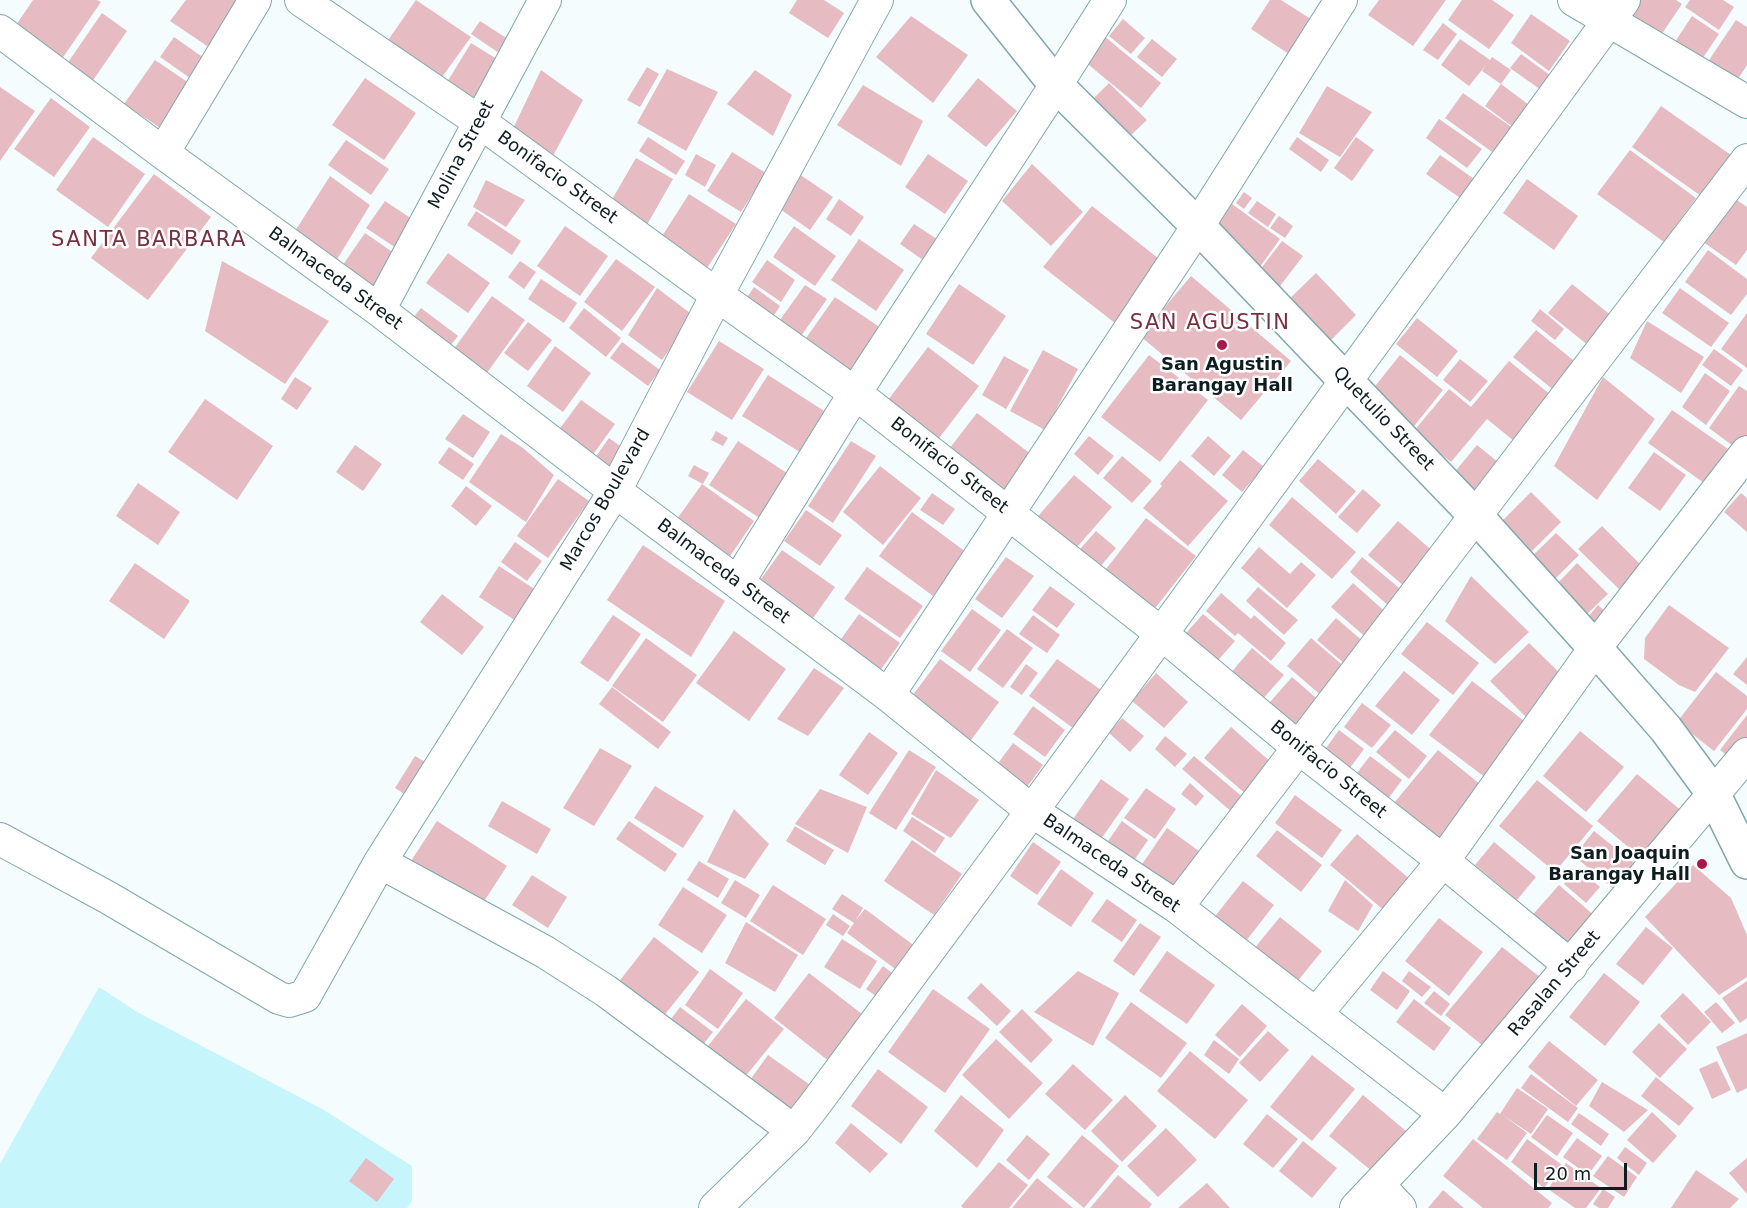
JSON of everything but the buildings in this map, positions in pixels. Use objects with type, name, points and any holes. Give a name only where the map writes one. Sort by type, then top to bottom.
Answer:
[{"type":"main road","name":"Quetulio Street","points":[[987,0],[1056,85],[1198,226],[1475,515],[1595,648],[1666,729],[1713,793],[1747,862]]},
{"type":"street","points":[[163,153],[255,0]]},
{"type":"street","name":"Bonifacio Street","points":[[301,0],[480,123],[855,393],[1162,634],[1299,748],[1443,861],[1571,966]]},
{"type":"street","name":"Molina Street","points":[[379,310],[545,0]]},
{"type":"street","name":"Marcos Boulevard","points":[[0,839],[107,897],[279,998],[289,1001],[305,996],[380,862],[615,491],[717,295],[877,0]]},
{"type":"street","points":[[738,582],[855,393],[1110,0]]},
{"type":"street","points":[[888,695],[1198,226],[1341,0]]},
{"type":"street","points":[[1574,0],[1616,10],[1747,102]]},
{"type":"street","points":[[715,1208],[794,1131],[1162,634],[1616,10]]},
{"type":"street","name":"Balmaceda Street","points":[[0,31],[379,310],[615,491],[888,695],[1032,811],[1177,907],[1445,1114]]},
{"type":"street","points":[[1177,907],[1747,160]]},
{"type":"street","points":[[1316,1014],[1443,861],[1595,648],[1747,453]]},
{"type":"street","name":"Rasalan Street","points":[[1356,1208],[1445,1114],[1747,754]]},
{"type":"street","points":[[380,862],[553,957],[606,991],[794,1131]]},
{"type":"street","points":[[1378,1185],[1400,1208]]},
{"type":"shaded area","points":[[99,987],[137,1012],[322,1109],[412,1166],[412,1201],[407,1208],[0,1208],[0,1164]]},
{"type":"place","name":"San Agustin Barangay Hall","points":[[1222,345]]},
{"type":"place","name":"San Joaquin Barangay Hall","points":[[1702,864]]},
{"type":"district","name":"SANTA BARBARA","points":[[149,241]]},
{"type":"district","name":"SAN AGUSTIN","points":[[1210,324]]}]
